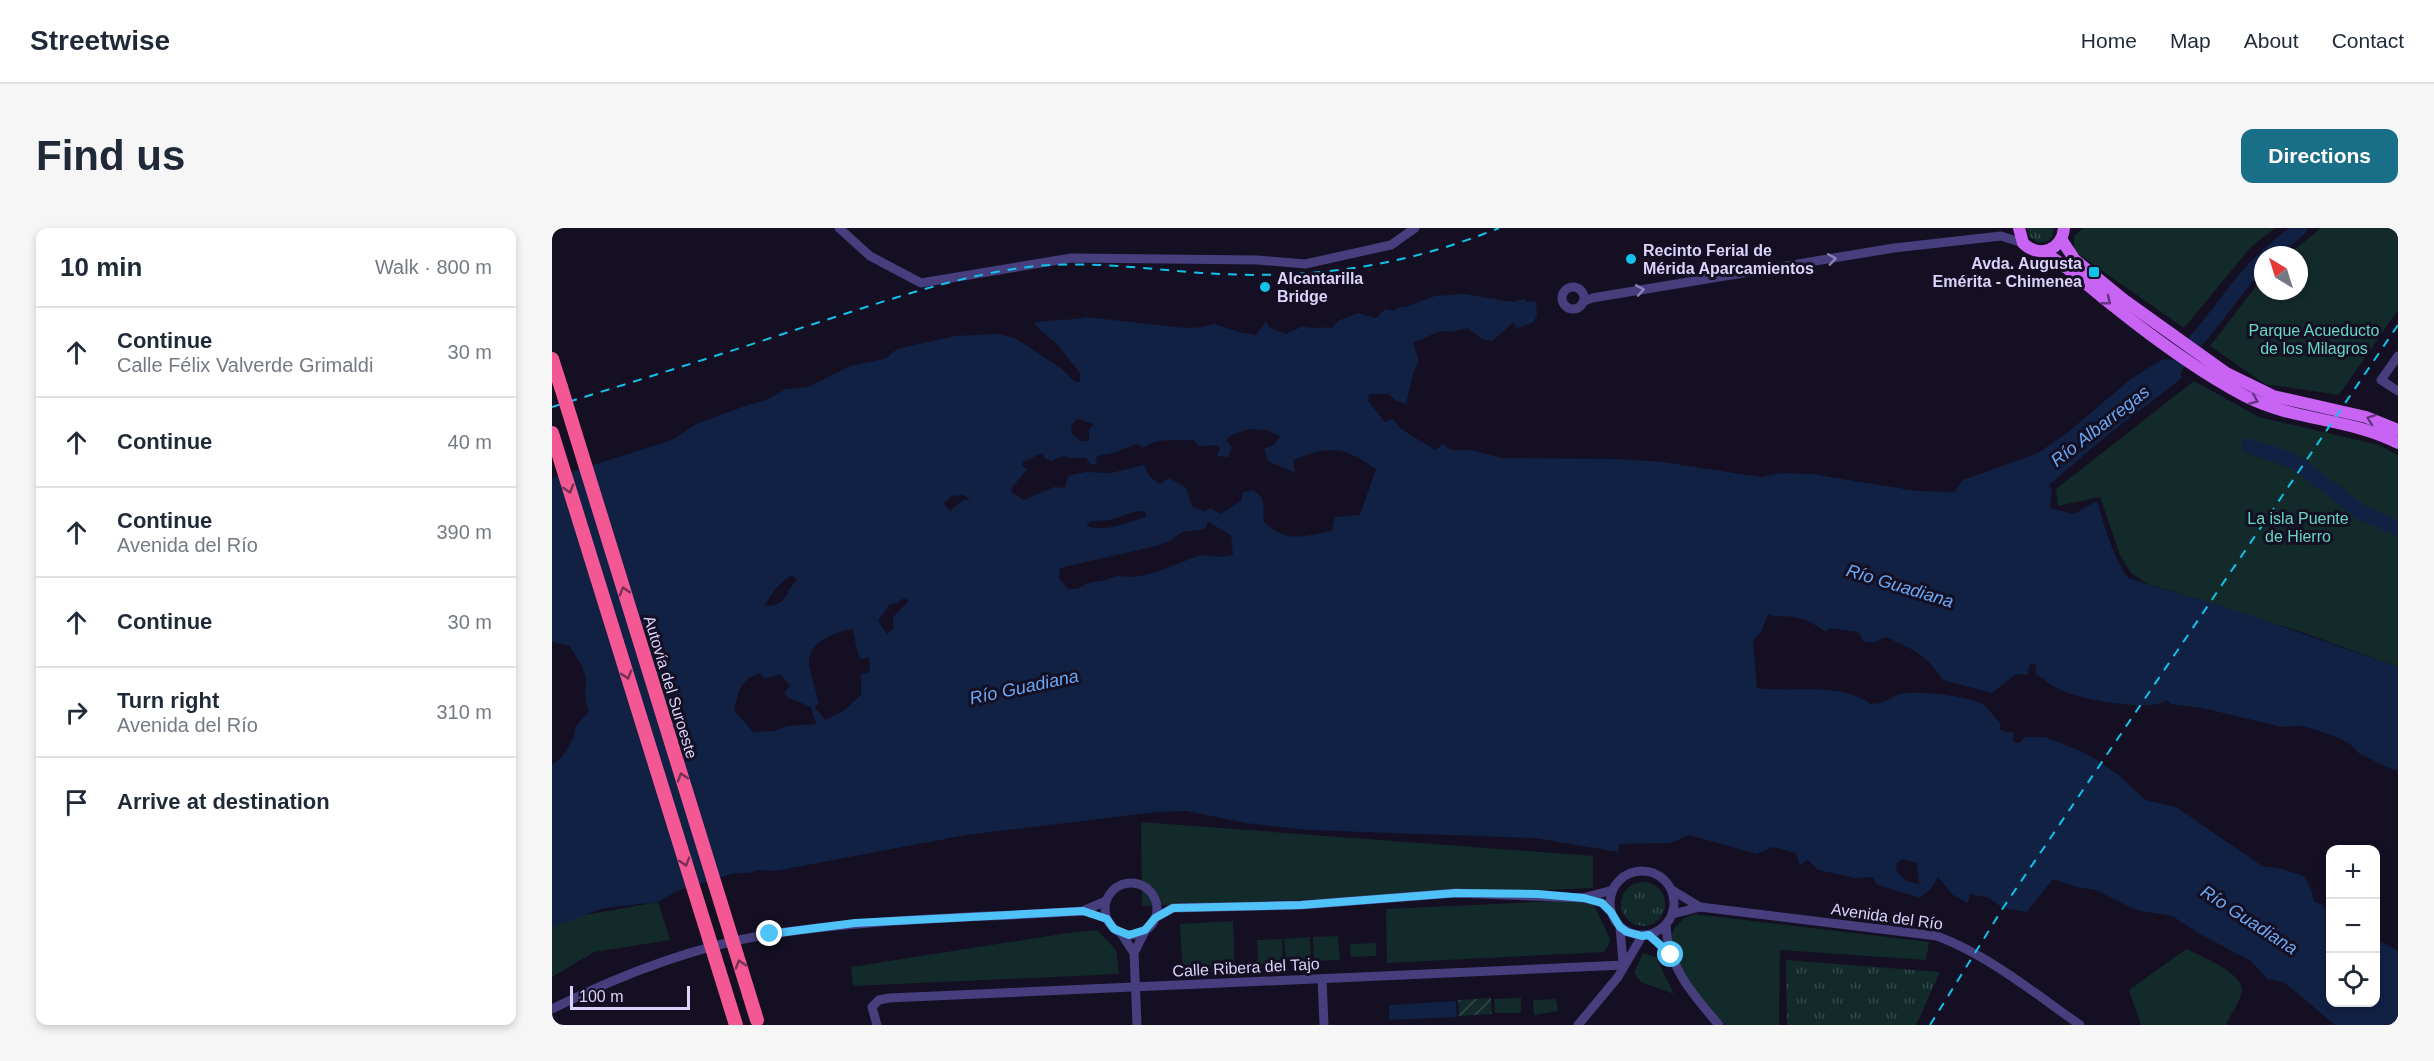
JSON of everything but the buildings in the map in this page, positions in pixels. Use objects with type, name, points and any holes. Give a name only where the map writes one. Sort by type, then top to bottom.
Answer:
[{"type":"highway","name":"Autovía del Suroeste","points":[[552,359],[758,1022]]},
{"type":"highway","points":[[552,433],[736,1025]]},
{"type":"main road","points":[[2019,228],[2023,243],[2033,250],[2044,252],[2117,309],[2174,343]]},
{"type":"main road","points":[[2044,252],[2054,248],[2065,232]]},
{"type":"main road","points":[[2065,232],[2075,260],[2174,343],[2257,401],[2277,408],[2348,424],[2378,433],[2398,443]]},
{"type":"main road","points":[[2207,367],[2273,396],[2366,417],[2398,430]]},
{"type":"street","points":[[839,228],[870,256],[921,283],[1071,258],[1257,260],[1305,264],[1391,245],[1415,228]]},
{"type":"street","points":[[1583,302],[1592,298],[1697,279],[1894,248],[2001,236],[2023,243]]},
{"type":"street","points":[[2398,356],[2381,380],[2398,391]]},
{"type":"street","points":[[1578,1025],[1618,976],[1624,964],[1646,935],[1666,925],[1675,906],[1672,890],[1666,881],[1658,875],[1637,872],[1627,875],[1613,890],[1584,898]]},
{"type":"street","points":[[1145,930],[1137,934],[1121,933],[1114,929],[1107,919],[1106,902],[1113,890],[1129,883],[1146,887],[1154,897],[1173,908]]},
{"type":"street","points":[[1611,912],[1613,890]]},
{"type":"street","name":"Avenida del Río","points":[[1672,890],[1700,908]]},
{"type":"street","points":[[1137,1025],[1134,953],[1145,930],[1155,918],[1173,908],[1301,905],[1456,893],[1584,898],[1602,903],[1620,927],[1627,932],[1646,935],[1671,955]]},
{"type":"street","points":[[1154,897],[1157,910],[1155,918]]},
{"type":"street","points":[[552,1009],[593,988],[714,947],[770,934],[855,923],[1083,911],[1106,902]]},
{"type":"street","name":"Avenida del Río","points":[[1673,914],[1700,908],[1937,936],[1967,948],[1987,960],[2080,1025]]},
{"type":"street","points":[[1083,911],[1107,919]]},
{"type":"street","points":[[1666,925],[1666,938],[1671,955],[1689,989],[1719,1025]]},
{"type":"street","points":[[1620,927],[1624,964]]},
{"type":"street","points":[[1121,933],[1134,953]]},
{"type":"street","name":"Calle Ribera del Tajo","points":[[877,1025],[872,1007],[879,999],[889,998],[1624,964]]},
{"type":"street","points":[[1322,978],[1324,1025]]},
{"type":"green space","points":[[2027,228],[2054,228],[2052,237],[2048,241],[2038,243],[2029,236]]},
{"type":"green space","points":[[2083,228],[2275,228],[2250,248],[2184,328],[2074,251],[2074,236]]},
{"type":"green space","name":"Parque Acueducto de los Milagros","points":[[2321,228],[2398,228],[2398,310],[2339,395],[2265,384],[2210,346],[2254,289],[2254,300],[2308,300],[2308,246],[2299,246]]},
{"type":"green space","name":"La isla Puente de Hierro","points":[[2194,381],[2259,417],[2379,445],[2398,455],[2398,667],[2304,633],[2146,583],[2131,573],[2120,555],[2100,497],[2058,506],[2056,489]]},
{"type":"green space","points":[[1141,822],[1593,856],[1593,888],[1142,906]]},
{"type":"green space","points":[[1643,882],[1651,883],[1659,888],[1664,896],[1664,912],[1659,920],[1651,925],[1643,926],[1635,925],[1627,920],[1622,912],[1621,904],[1622,896],[1627,888],[1635,883]]},
{"type":"green space","points":[[1578,900],[1578,902],[1593,904],[1596,910],[1610,939],[1604,952],[1387,963],[1386,909]]},
{"type":"green space","points":[[658,902],[670,940],[594,952],[552,977],[552,927],[579,916]]},
{"type":"green space","points":[[1694,914],[1929,942],[1926,960],[1780,950],[1779,1025],[1726,1025],[1695,994],[1671,950],[1670,938],[1674,929],[1683,919]]},
{"type":"green space","points":[[1233,921],[1235,973],[1183,975],[1180,924]]},
{"type":"green space","points":[[1097,930],[1116,950],[1119,974],[853,986],[851,967]]},
{"type":"green space","points":[[1338,936],[1340,960],[1314,961],[1313,937]]},
{"type":"green space","points":[[1310,937],[1311,962],[1286,963],[1284,939]]},
{"type":"green space","points":[[1282,939],[1283,964],[1258,965],[1257,940]]},
{"type":"green space","points":[[1376,943],[1376,956],[1351,957],[1350,944]]},
{"type":"green space","points":[[2186,949],[2219,965],[2240,983],[2242,990],[2238,1003],[2226,1025],[2141,1025],[2129,990]]},
{"type":"green space","points":[[1643,953],[1656,957],[1674,994],[1641,982],[1634,973]]},
{"type":"green space","points":[[1786,960],[1940,972],[1916,1025],[1787,1025]]},
{"type":"green space","points":[[1491,998],[1492,1014],[1459,1016],[1458,1000]]},
{"type":"green space","points":[[1521,998],[1521,1013],[1495,1013],[1494,999]]},
{"type":"green space","points":[[1556,999],[1558,1011],[1534,1015],[1533,1000]]},
{"type":"water","name":"Río Guadiana","points":[[1464,294],[1513,302],[1524,299],[1527,302],[1536,301],[1537,316],[1532,323],[1516,328],[1514,322],[1492,341],[1482,339],[1467,328],[1451,332],[1440,331],[1413,343],[1419,361],[1413,374],[1406,404],[1395,400],[1389,394],[1369,394],[1368,401],[1385,422],[1393,419],[1401,429],[1435,450],[1443,444],[1451,450],[1471,450],[1502,458],[1619,459],[1662,462],[1761,477],[1781,473],[1811,474],[1917,491],[1954,492],[1963,480],[2038,453],[2067,433],[2132,378],[2163,359],[2172,360],[2206,331],[2180,374],[2182,378],[2105,437],[2049,485],[2052,492],[2050,508],[2074,514],[2097,501],[2113,550],[2128,578],[2246,614],[2398,667],[2398,770],[2360,754],[2350,744],[2336,737],[2301,726],[2282,727],[2202,708],[2171,704],[2167,700],[2158,704],[2129,705],[2094,700],[2064,692],[2036,675],[2036,665],[2030,664],[2027,675],[2016,674],[1992,693],[1943,680],[1924,658],[1886,637],[1875,642],[1864,642],[1858,632],[1830,628],[1826,632],[1806,620],[1790,616],[1768,614],[1762,630],[1753,641],[1757,688],[1831,690],[1845,692],[1871,704],[1884,702],[1905,693],[1939,694],[1963,698],[1980,703],[1985,707],[2000,723],[2000,730],[2013,733],[2013,742],[2020,743],[2025,737],[2045,737],[2094,758],[2120,776],[2145,800],[2176,807],[2262,866],[2304,876],[2311,889],[2314,902],[2326,909],[2326,1007],[2380,1007],[2380,941],[2398,951],[2398,1025],[2335,1025],[2284,982],[2268,979],[2251,961],[2172,916],[2136,910],[2096,890],[2077,887],[2053,879],[2027,912],[2003,908],[1989,898],[1970,894],[1968,903],[1953,895],[1938,877],[1931,889],[1919,898],[1876,884],[1873,877],[1855,878],[1818,870],[1808,860],[1800,865],[1796,853],[1773,847],[1757,854],[1689,835],[1671,843],[1619,844],[1618,852],[1535,838],[1307,830],[1246,823],[1186,811],[1157,812],[966,835],[775,871],[757,870],[750,873],[735,873],[677,891],[658,902],[604,908],[552,927],[552,765],[562,757],[574,737],[576,726],[589,711],[582,665],[570,646],[552,642],[552,478],[672,440],[696,424],[766,400],[786,389],[808,387],[850,366],[885,359],[897,349],[955,336],[997,334],[1015,338],[1061,368],[1075,382],[1080,382],[1080,373],[1056,343],[1034,323],[1086,317],[1185,328],[1214,324],[1256,335],[1266,321],[1270,328],[1286,334],[1303,326],[1332,328],[1338,321],[1358,313],[1376,318],[1385,309],[1394,311],[1400,307],[1435,296]],"holes":[[[1077,419],[1094,424],[1089,430],[1089,441],[1080,441],[1072,434],[1071,425]],[[1249,429],[1267,430],[1280,436],[1274,445],[1264,449],[1268,461],[1295,473],[1293,460],[1327,450],[1345,452],[1364,461],[1376,469],[1360,515],[1335,517],[1332,531],[1296,537],[1288,536],[1272,529],[1264,522],[1263,500],[1253,490],[1243,492],[1241,501],[1221,514],[1210,508],[1204,512],[1192,506],[1186,488],[1169,478],[1160,484],[1150,477],[1144,465],[1111,473],[1085,472],[1068,476],[1065,488],[1054,487],[1024,500],[1011,492],[1013,486],[1028,469],[1022,466],[1023,462],[1042,453],[1051,461],[1063,456],[1086,458],[1091,465],[1096,464],[1097,456],[1114,453],[1136,444],[1143,448],[1161,441],[1194,440],[1199,447],[1215,445],[1220,448],[1217,456],[1228,457],[1232,448],[1226,440],[1231,435]],[[963,495],[971,499],[963,500],[950,511],[944,503],[952,496]],[[1145,511],[1146,517],[1101,528],[1086,526],[1091,521],[1111,520],[1133,512]],[[1208,522],[1231,535],[1233,555],[1219,557],[1200,555],[1154,573],[1134,577],[1116,576],[1088,583],[1077,589],[1068,589],[1059,578],[1060,568],[1156,546],[1170,541],[1182,532],[1205,529]],[[792,575],[797,580],[784,598],[778,604],[764,606],[783,581]],[[904,598],[909,601],[893,617],[893,629],[887,634],[878,621],[890,604],[897,603]],[[852,629],[859,656],[861,659],[869,657],[870,672],[861,675],[861,695],[845,710],[825,720],[815,707],[819,703],[811,674],[810,654],[824,639],[838,632]],[[760,673],[765,679],[780,674],[790,686],[784,693],[789,698],[811,707],[816,724],[753,732],[734,710],[741,687],[747,679]],[[1902,859],[1917,863],[1919,884],[1906,881],[1897,872],[1896,864]]]},
{"type":"water","points":[[1456,1001],[1457,1017],[1389,1020],[1389,1005]]},
{"type":"waterway","name":"Río Albarregas","points":[[2279,246],[2300,228]]},
{"type":"waterway","name":"Río Albarregas","points":[[2192,345],[2254,269]]},
{"type":"waterway","points":[[2249,446],[2294,461],[2362,513],[2398,528]]},
{"type":"railway","points":[[552,407],[890,300],[947,283],[1006,270],[1077,264],[1241,275],[1316,272],[1389,262],[1462,242],[1499,228]]},
{"type":"railway","points":[[1930,1025],[2003,908],[2398,325]]},
{"type":"place","name":"Recinto Ferial de Mérida Aparcamientos","points":[[1631,259]]},
{"type":"place","name":"Avda. Augusta Emérita - Chimenea","points":[[2094,272]]},
{"type":"place","name":"Alcantarilla Bridge","points":[[1265,287]]},
{"type":"route","points":[[770,934],[855,923],[975,919],[1083,911],[1107,919],[1114,929],[1129,935],[1145,930],[1155,918],[1173,908],[1301,905],[1456,893],[1538,894],[1584,898],[1602,903],[1620,927],[1634,934],[1649,935],[1671,955]]}]
